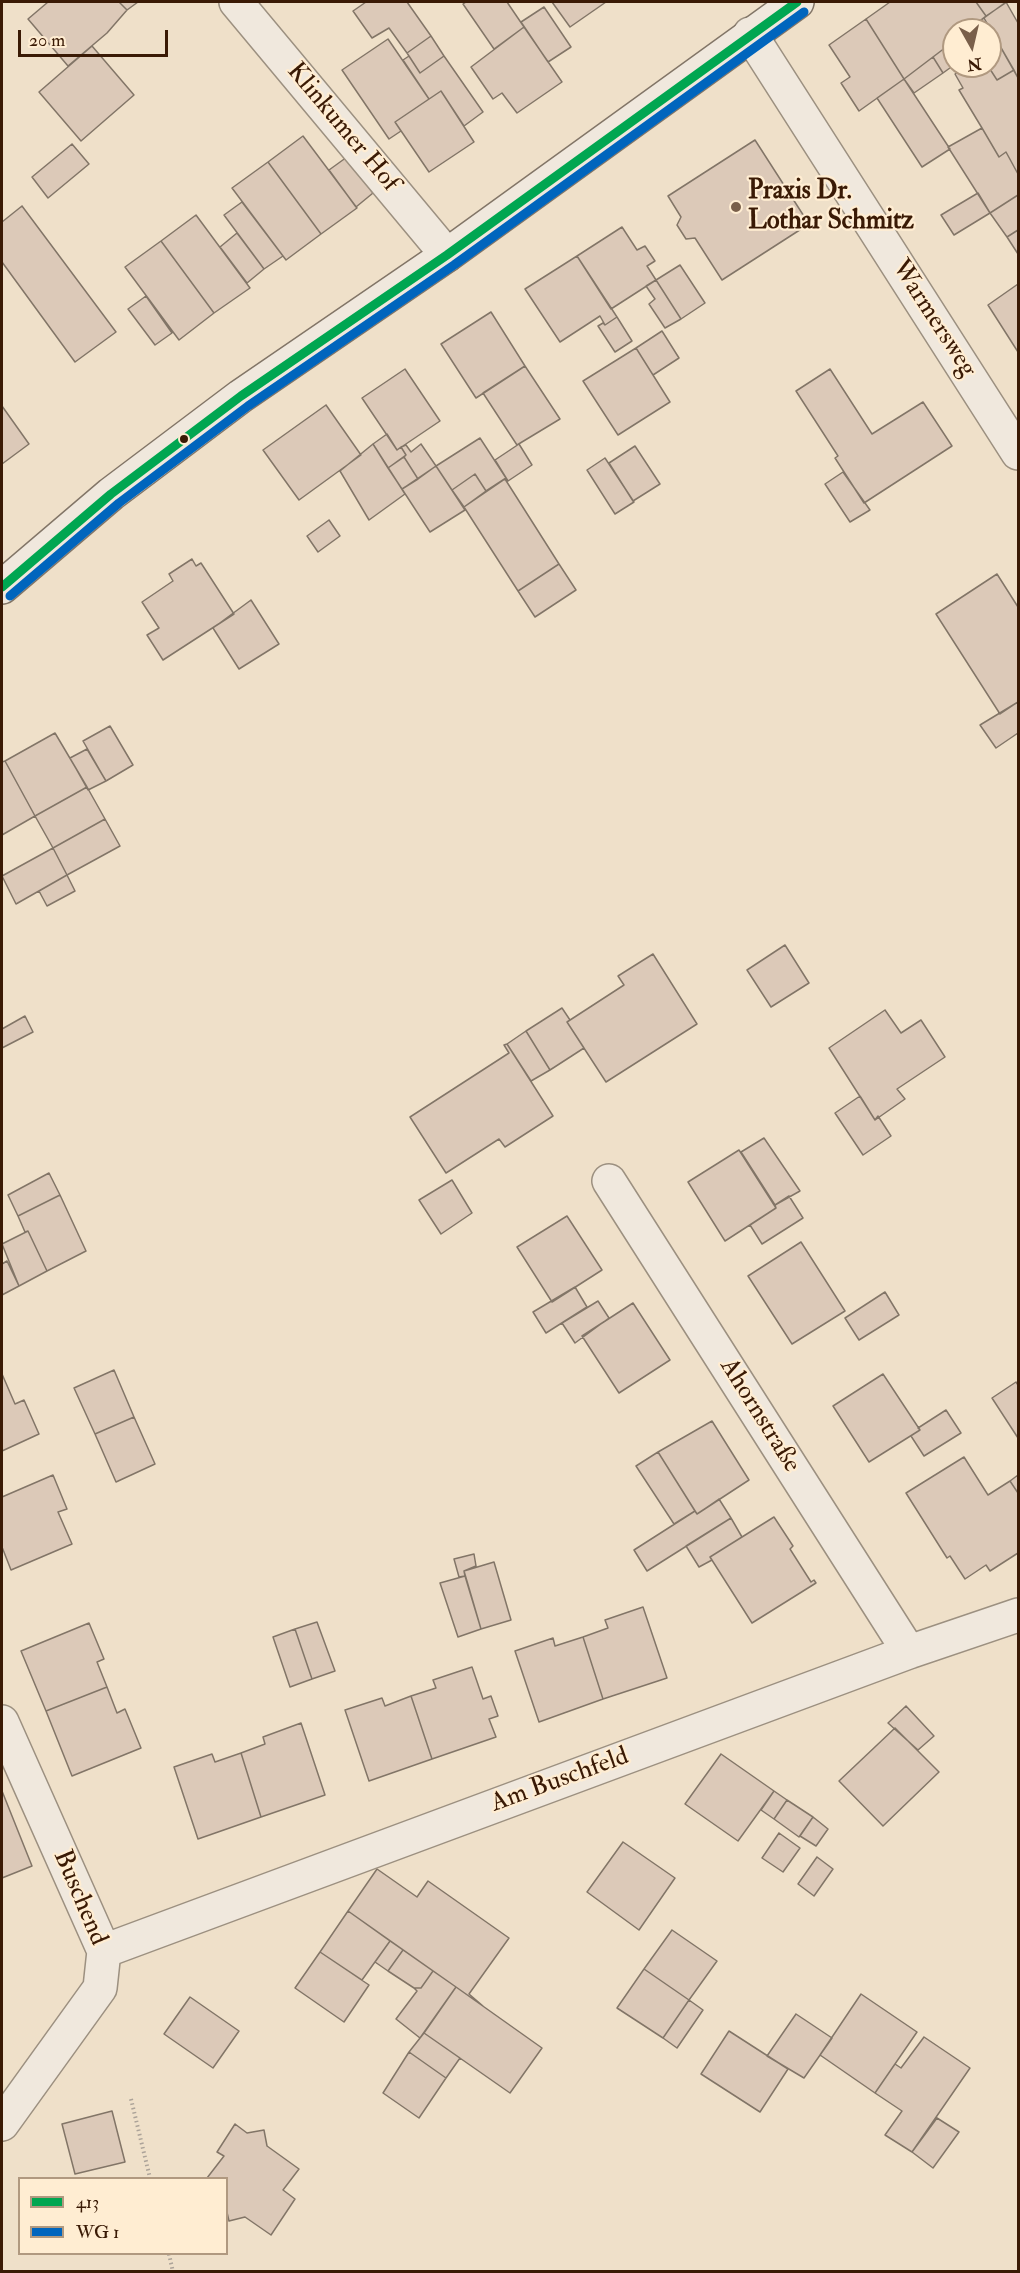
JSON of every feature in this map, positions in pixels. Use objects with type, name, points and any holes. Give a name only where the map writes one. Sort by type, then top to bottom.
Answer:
[{"type":"street","name":"Klinkumer Hof","points":[[236,2],[447,255]]},
{"type":"street","points":[[2,587],[111,494],[241,396],[447,255],[797,2]]},
{"type":"street","name":"Warmersweg","points":[[750,34],[1018,453]]},
{"type":"street","name":"Ahornstraße","points":[[609,1180],[909,1652]]},
{"type":"street","name":"Am Buschfeld","points":[[104,1951],[909,1652],[1018,1615]]},
{"type":"street","name":"Buschend","points":[[2,1722],[104,1951],[100,1988],[2,2124]]},
{"type":"path","points":[[131,2099],[150,2177]]},
{"type":"path","points":[[169,2255],[173,2271]]},
{"type":"building","points":[[48,2],[119,2],[127,10],[107,33],[68,66],[28,19]]},
{"type":"building","points":[[119,2],[138,2],[127,10]]},
{"type":"building","points":[[366,2],[407,2],[431,36],[407,53],[389,28],[372,38],[353,11]]},
{"type":"building","points":[[466,2],[507,2],[524,27],[494,49],[463,4]]},
{"type":"building","points":[[552,2],[606,2],[570,27]]},
{"type":"building","points":[[890,2],[976,2],[986,16],[983,18],[942,18],[942,50],[904,79],[866,19]]},
{"type":"building","points":[[976,2],[1007,2],[986,16]]},
{"type":"building","points":[[1006,2],[1018,23],[1018,78],[1002,50],[1002,18],[984,18]]},
{"type":"building","points":[[544,7],[571,47],[548,62],[521,22]]},
{"type":"building","points":[[866,19],[904,79],[859,111],[841,83],[850,77],[829,45]]},
{"type":"building","points":[[524,27],[562,82],[517,113],[502,93],[493,99],[471,67]]},
{"type":"building","points":[[431,36],[444,56],[420,73],[407,53]]},
{"type":"building","points":[[388,39],[429,99],[395,122],[401,131],[389,139],[342,70]]},
{"type":"building","points":[[92,46],[134,95],[81,141],[39,92]]},
{"type":"building","points":[[1002,49],[1014,70],[1002,77]]},
{"type":"building","points":[[942,50],[942,71],[933,57]]},
{"type":"building","points":[[409,56],[420,73],[444,56],[483,112],[464,126],[441,91],[429,99],[403,60]]},
{"type":"building","points":[[933,57],[942,71],[942,74],[914,93],[904,79]]},
{"type":"building","points":[[1014,70],[1018,78],[1018,174],[1006,152],[999,157],[959,90],[963,88],[957,78],[996,78],[997,80]]},
{"type":"building","points":[[904,79],[950,149],[922,167],[877,98]]},
{"type":"building","points":[[441,91],[474,142],[429,172],[395,122]]},
{"type":"building","points":[[982,128],[999,157],[1006,152],[1018,174],[1018,195],[990,213],[948,147]]},
{"type":"building","points":[[303,136],[357,208],[321,234],[268,162]]},
{"type":"building","name":"Praxis Dr. Lothar Schmitz","points":[[755,140],[809,224],[722,280],[695,238],[686,239],[677,225],[681,217],[668,196]]},
{"type":"building","points":[[72,144],[89,164],[48,198],[32,177]]},
{"type":"building","points":[[347,157],[373,193],[356,207],[329,170]]},
{"type":"building","points":[[268,162],[321,234],[286,260],[232,188]]},
{"type":"building","points":[[978,193],[990,213],[954,235],[941,215]]},
{"type":"building","points":[[1018,195],[1018,230],[1007,237],[990,213]]},
{"type":"building","points":[[242,202],[283,256],[264,269],[224,215]]},
{"type":"building","points":[[22,206],[116,332],[75,362],[2,262],[2,222]]},
{"type":"building","points":[[196,215],[250,288],[214,313],[161,241]]},
{"type":"building","points":[[622,227],[637,250],[645,246],[655,261],[647,266],[656,280],[611,309],[577,256]]},
{"type":"building","points":[[1018,230],[1018,254],[1007,237]]},
{"type":"building","points":[[237,233],[264,269],[247,283],[220,247]]},
{"type":"building","points":[[161,241],[214,313],[179,340],[125,267]]},
{"type":"building","points":[[577,256],[617,317],[605,325],[600,316],[560,342],[525,289]]},
{"type":"building","points":[[680,265],[705,303],[681,319],[656,280]]},
{"type":"building","points":[[656,280],[681,319],[665,328],[649,304],[655,299],[646,286]]},
{"type":"building","points":[[1018,284],[1018,352],[988,305]]},
{"type":"building","points":[[146,296],[172,333],[155,345],[128,309]]},
{"type":"building","points":[[491,312],[525,366],[476,398],[441,344]]},
{"type":"building","points":[[617,317],[632,341],[615,352],[598,326],[603,323],[605,325]]},
{"type":"building","points":[[662,331],[679,358],[653,375],[636,348]]},
{"type":"building","points":[[636,348],[670,402],[618,435],[583,381]]},
{"type":"building","points":[[525,366],[560,419],[517,445],[483,393]]},
{"type":"building","points":[[405,369],[440,421],[397,450],[362,398]]},
{"type":"building","points":[[830,369],[872,434],[923,402],[952,446],[864,503],[835,458],[838,456],[796,391]]},
{"type":"building","points":[[326,405],[361,455],[299,500],[263,450]]},
{"type":"building","points":[[2,406],[29,444],[2,464]]},
{"type":"building","points":[[387,434],[397,450],[401,447],[406,455],[388,468],[373,444]]},
{"type":"building","points":[[480,438],[506,478],[486,491],[475,474],[452,490],[436,466]]},
{"type":"building","points":[[373,444],[405,494],[369,520],[340,471]]},
{"type":"building","points":[[421,444],[436,466],[418,479],[404,457],[406,455],[401,447],[406,445],[411,452]]},
{"type":"building","points":[[519,444],[532,465],[508,481],[495,460]]},
{"type":"building","points":[[635,446],[660,484],[633,501],[609,463]]},
{"type":"building","points":[[404,457],[418,479],[402,489],[388,468]]},
{"type":"building","points":[[605,458],[634,502],[615,514],[587,470]]},
{"type":"building","points":[[436,466],[465,510],[430,532],[402,489]]},
{"type":"building","points":[[843,472],[870,510],[850,522],[825,484]]},
{"type":"building","points":[[475,474],[486,491],[464,507],[452,490]]},
{"type":"building","points":[[505,479],[559,564],[518,591],[464,507]]},
{"type":"building","points":[[329,520],[340,536],[318,552],[307,536]]},
{"type":"building","points":[[192,559],[196,566],[201,563],[234,614],[163,660],[147,635],[159,628],[142,602],[173,581],[169,574]]},
{"type":"building","points":[[559,564],[576,590],[535,617],[518,591]]},
{"type":"building","points":[[997,574],[1018,607],[1018,702],[1000,714],[936,614]]},
{"type":"building","points":[[251,600],[279,644],[239,669],[213,628]]},
{"type":"building","points":[[1018,702],[1018,733],[996,748],[980,725]]},
{"type":"building","points":[[110,726],[133,765],[106,781],[83,741]]},
{"type":"building","points":[[55,733],[87,787],[35,816],[5,761]]},
{"type":"building","points":[[87,749],[106,781],[88,790],[70,758]]},
{"type":"building","points":[[5,761],[35,816],[2,835],[2,762]]},
{"type":"building","points":[[87,787],[105,819],[53,848],[35,816]]},
{"type":"building","points":[[105,819],[120,846],[67,875],[53,848]]},
{"type":"building","points":[[53,848],[67,875],[16,904],[2,876]]},
{"type":"building","points":[[67,875],[75,891],[47,906],[39,891]]},
{"type":"building","points":[[785,945],[809,983],[771,1007],[747,970]]},
{"type":"building","points":[[653,954],[697,1024],[606,1082],[567,1022],[624,985],[618,976]]},
{"type":"building","points":[[562,1008],[570,1020],[567,1022],[584,1048],[550,1070],[526,1031]]},
{"type":"building","points":[[885,1010],[901,1033],[921,1020],[945,1057],[897,1089],[905,1099],[875,1120],[829,1048]]},
{"type":"building","points":[[25,1016],[33,1032],[2,1048],[2,1029]]},
{"type":"building","points":[[526,1031],[550,1070],[531,1081],[507,1044]]},
{"type":"building","points":[[507,1044],[553,1116],[505,1147],[499,1139],[446,1173],[410,1117],[509,1053],[504,1045]]},
{"type":"building","points":[[860,1096],[875,1120],[878,1116],[891,1136],[863,1155],[835,1113]]},
{"type":"building","points":[[764,1138],[800,1191],[775,1205],[741,1152]]},
{"type":"building","points":[[739,1150],[776,1208],[725,1241],[688,1182]]},
{"type":"building","points":[[49,1173],[60,1195],[18,1216],[8,1195]]},
{"type":"building","points":[[452,1180],[472,1213],[441,1234],[419,1200]]},
{"type":"building","points":[[60,1195],[86,1251],[47,1271],[28,1231],[25,1232],[18,1216]]},
{"type":"building","points":[[789,1196],[803,1218],[762,1244],[750,1225],[776,1208],[775,1205]]},
{"type":"building","points":[[567,1216],[602,1270],[552,1302],[517,1247]]},
{"type":"building","points":[[28,1231],[47,1271],[19,1286],[2,1244]]},
{"type":"building","points":[[801,1242],[845,1311],[792,1344],[748,1276]]},
{"type":"building","points":[[7,1261],[19,1286],[2,1295],[2,1264]]},
{"type":"building","points":[[575,1287],[587,1307],[546,1333],[533,1312]]},
{"type":"building","points":[[885,1292],[899,1315],[859,1340],[845,1318]]},
{"type":"building","points":[[598,1301],[609,1318],[575,1343],[562,1323]]},
{"type":"building","points":[[633,1303],[670,1360],[619,1393],[582,1336]]},
{"type":"building","points":[[114,1370],[134,1417],[95,1434],[74,1388]]},
{"type":"building","points":[[2,1374],[15,1404],[24,1400],[39,1434],[2,1451]]},
{"type":"building","points":[[883,1374],[920,1430],[869,1462],[833,1406]]},
{"type":"building","points":[[1016,1382],[1018,1385],[1018,1438],[992,1398]]},
{"type":"building","points":[[946,1410],[961,1433],[924,1456],[911,1436],[920,1430],[918,1428]]},
{"type":"building","points":[[134,1417],[155,1464],[116,1482],[95,1434]]},
{"type":"building","points":[[712,1421],[749,1480],[697,1514],[658,1452]]},
{"type":"building","points":[[658,1452],[695,1511],[674,1524],[636,1466]]},
{"type":"building","points":[[964,1457],[988,1495],[1010,1481],[1018,1493],[1018,1553],[990,1571],[986,1565],[965,1579],[950,1556],[947,1558],[906,1493]]},
{"type":"building","points":[[53,1475],[67,1509],[58,1512],[72,1544],[11,1570],[2,1547],[2,1497]]},
{"type":"building","points":[[1018,1475],[1018,1493],[1010,1481]]},
{"type":"building","points":[[719,1499],[731,1518],[647,1571],[634,1550],[695,1511],[697,1514]]},
{"type":"building","points":[[774,1517],[793,1546],[790,1549],[811,1582],[814,1580],[816,1583],[752,1623],[710,1557]]},
{"type":"building","points":[[731,1518],[742,1537],[710,1557],[712,1560],[699,1567],[686,1546]]},
{"type":"building","points":[[474,1554],[476,1566],[464,1571],[465,1576],[459,1577],[454,1559]]},
{"type":"building","points":[[494,1562],[511,1620],[481,1629],[464,1571]]},
{"type":"building","points":[[465,1576],[481,1629],[458,1637],[440,1583]]},
{"type":"building","points":[[643,1607],[667,1678],[603,1699],[583,1637],[608,1628],[605,1620]]},
{"type":"building","points":[[317,1622],[335,1671],[312,1679],[295,1629]]},
{"type":"building","points":[[89,1623],[104,1659],[97,1662],[107,1687],[46,1711],[21,1651]]},
{"type":"building","points":[[295,1629],[312,1679],[290,1687],[273,1637]]},
{"type":"building","points":[[583,1637],[603,1699],[539,1722],[515,1651],[553,1638],[555,1646]]},
{"type":"building","points":[[472,1667],[483,1699],[491,1696],[498,1716],[489,1719],[496,1737],[432,1759],[411,1696],[436,1688],[433,1680]]},
{"type":"building","points":[[107,1687],[117,1713],[125,1709],[141,1748],[72,1776],[46,1711]]},
{"type":"building","points":[[411,1696],[432,1759],[369,1781],[345,1710],[382,1698],[385,1706]]},
{"type":"building","points":[[906,1706],[934,1736],[918,1750],[888,1723]]},
{"type":"building","points":[[301,1723],[325,1795],[261,1817],[241,1753],[265,1744],[263,1737]]},
{"type":"building","points":[[895,1728],[939,1772],[883,1826],[839,1781]]},
{"type":"building","points":[[241,1753],[261,1817],[198,1839],[174,1767],[212,1754],[215,1762]]},
{"type":"building","points":[[721,1754],[774,1791],[738,1841],[685,1804]]},
{"type":"building","points":[[2,1791],[32,1866],[2,1878]]},
{"type":"building","points":[[774,1791],[787,1800],[774,1819],[761,1810]]},
{"type":"building","points":[[787,1800],[813,1817],[799,1837],[774,1819]]},
{"type":"building","points":[[813,1817],[828,1829],[816,1846],[800,1836]]},
{"type":"building","points":[[779,1833],[800,1848],[783,1872],[762,1858]]},
{"type":"building","points":[[623,1842],[675,1878],[639,1930],[587,1892]]},
{"type":"building","points":[[817,1857],[833,1869],[814,1896],[798,1884]]},
{"type":"building","points":[[377,1869],[417,1897],[428,1881],[509,1938],[469,1994],[483,2006],[348,1911]]},
{"type":"building","points":[[348,1911],[390,1941],[362,1980],[320,1952]]},
{"type":"building","points":[[672,1930],[717,1961],[689,2000],[644,1969]]},
{"type":"building","points":[[390,1941],[403,1950],[388,1971],[375,1962]]},
{"type":"building","points":[[403,1950],[433,1971],[421,1988],[414,1988],[388,1971]]},
{"type":"building","points":[[320,1952],[369,1985],[344,2022],[295,1988]]},
{"type":"building","points":[[644,1969],[689,2000],[663,2038],[617,2008]]},
{"type":"building","points":[[433,1971],[456,1987],[420,2038],[396,2019],[417,1991],[414,1988],[421,1988]]},
{"type":"building","points":[[456,1987],[542,2048],[510,2093],[424,2033]]},
{"type":"building","points":[[861,1994],[917,2032],[875,2093],[820,2055]]},
{"type":"building","points":[[190,1997],[239,2031],[213,2068],[164,2034]]},
{"type":"building","points":[[689,2000],[703,2010],[677,2048],[663,2038]]},
{"type":"building","points":[[796,2014],[832,2038],[804,2078],[767,2056]]},
{"type":"building","points":[[729,2031],[788,2069],[760,2112],[701,2074]]},
{"type":"building","points":[[424,2033],[460,2058],[446,2078],[409,2052]]},
{"type":"building","points":[[924,2037],[970,2068],[912,2152],[885,2135],[902,2111],[875,2093],[895,2064],[901,2068]]},
{"type":"building","points":[[409,2052],[446,2078],[419,2118],[383,2093]]},
{"type":"building","points":[[112,2111],[125,2162],[75,2174],[62,2124]]},
{"type":"building","points":[[937,2118],[959,2132],[933,2168],[912,2152]]},
{"type":"building","points":[[235,2124],[247,2133],[264,2130],[267,2146],[299,2169],[283,2190],[295,2199],[271,2235],[245,2217],[229,2221],[228,2177],[208,2177],[224,2156],[217,2152]]},
{"type":"transit line","name":"413","points":[[2,587],[111,494],[241,396],[447,255],[797,2]]},
{"type":"transit line","points":[[10,596],[119,503],[248,406],[454,265],[804,12]]},
{"type":"place","name":"Praxis Dr. Lothar Schmitz","points":[[736,207]]}]
